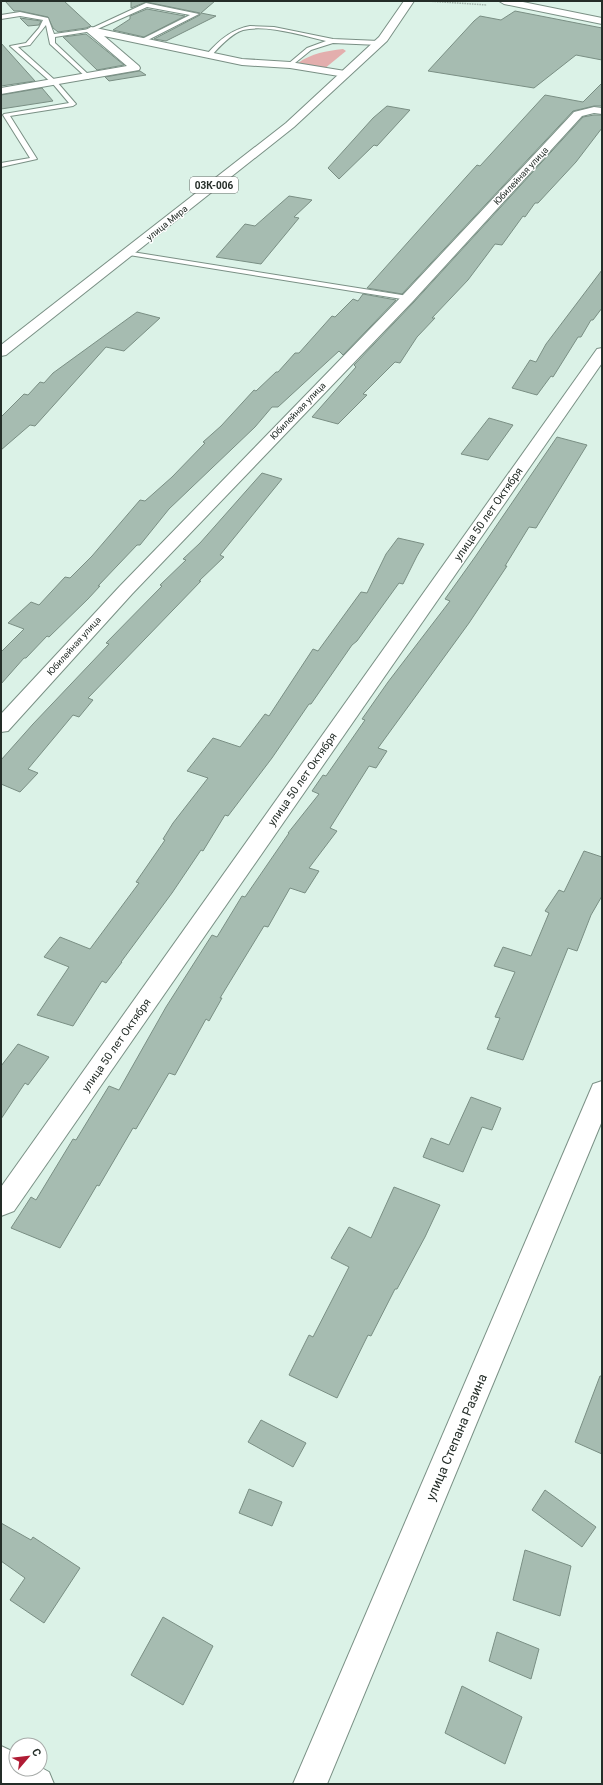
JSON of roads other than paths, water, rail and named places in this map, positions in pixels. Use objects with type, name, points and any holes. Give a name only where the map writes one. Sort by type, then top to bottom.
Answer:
[{"type":"street","name":"улица Мира","points":[[1,352],[129,253],[290,125],[379,43],[409,1]]},
{"type":"street","points":[[504,1],[602,21]]},
{"type":"street","points":[[1,91],[55,83],[135,68],[91,30]]},
{"type":"street","points":[[91,30],[242,62],[290,65],[345,74]]},
{"type":"street","name":"Юбилейная улица","points":[[1,726],[126,590],[408,298],[578,114],[594,110],[602,111]]},
{"type":"street","name":"улица 50 лет Октября","points":[[1,1205],[5,1203],[602,352]]},
{"type":"street","name":"улица Степана Разина","points":[[310,1784],[602,1091]]},
{"type":"street","points":[[1,1763],[37,1784]]},
{"type":"lane","points":[[52,36],[91,30],[146,5],[196,14],[142,41]]},
{"type":"lane","points":[[1,17],[20,14],[26,17],[46,19]]},
{"type":"lane","points":[[46,19],[52,36],[52,43],[88,77]]},
{"type":"lane","points":[[1,164],[34,158],[6,115],[73,104],[55,83],[13,46],[28,44],[41,29],[46,19]]},
{"type":"lane","points":[[210,54],[220,43],[239,30],[246,28],[269,28],[333,41],[379,43]]},
{"type":"lane","points":[[290,65],[309,49],[333,41]]},
{"type":"lane","points":[[129,253],[408,298]]}]
